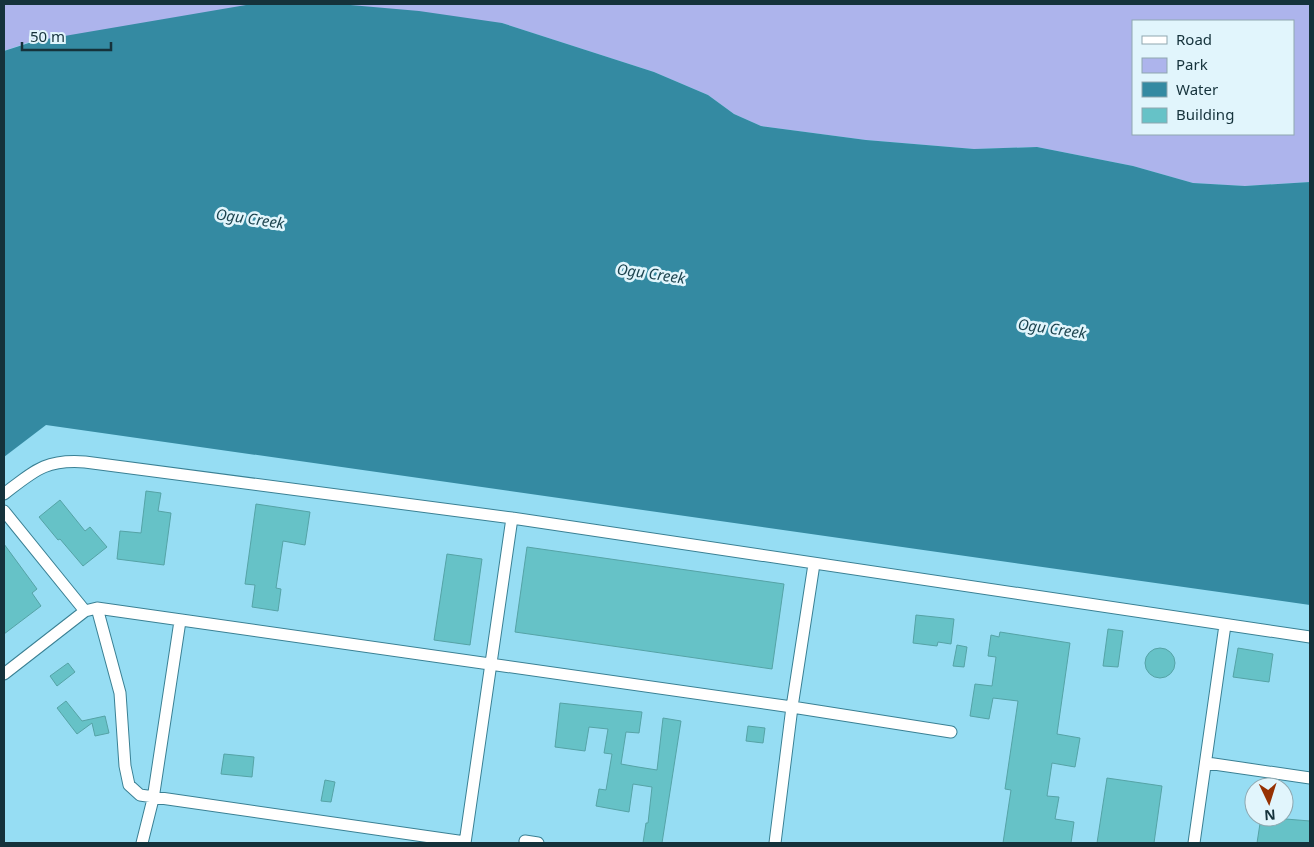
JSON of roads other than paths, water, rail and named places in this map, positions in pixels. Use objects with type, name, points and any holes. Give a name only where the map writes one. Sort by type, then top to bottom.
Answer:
[{"type":"lane","points":[[4,494],[33,471],[52,462],[67,461],[512,518],[1310,638]]},
{"type":"lane","points":[[4,511],[85,611]]},
{"type":"lane","points":[[97,608],[120,693],[125,766],[129,785],[140,795],[153,799],[465,843],[512,518]]},
{"type":"lane","points":[[775,843],[792,707],[814,564]]},
{"type":"lane","points":[[4,674],[85,611],[97,608],[792,707],[951,732]]},
{"type":"lane","points":[[142,843],[153,799],[180,621]]},
{"type":"lane","points":[[1194,843],[1207,763],[1225,625]]},
{"type":"lane","points":[[1207,763],[1310,778]]},
{"type":"lane","points":[[525,841],[538,843]]},
{"type":"water","name":"Ogu Creek","points":[[339,4],[419,11],[502,23],[654,72],[708,95],[734,114],[761,126],[866,140],[974,149],[1037,147],[1133,166],[1193,183],[1245,186],[1310,182],[1310,605],[46,425],[4,457],[4,51],[35,41],[246,5]]}]
